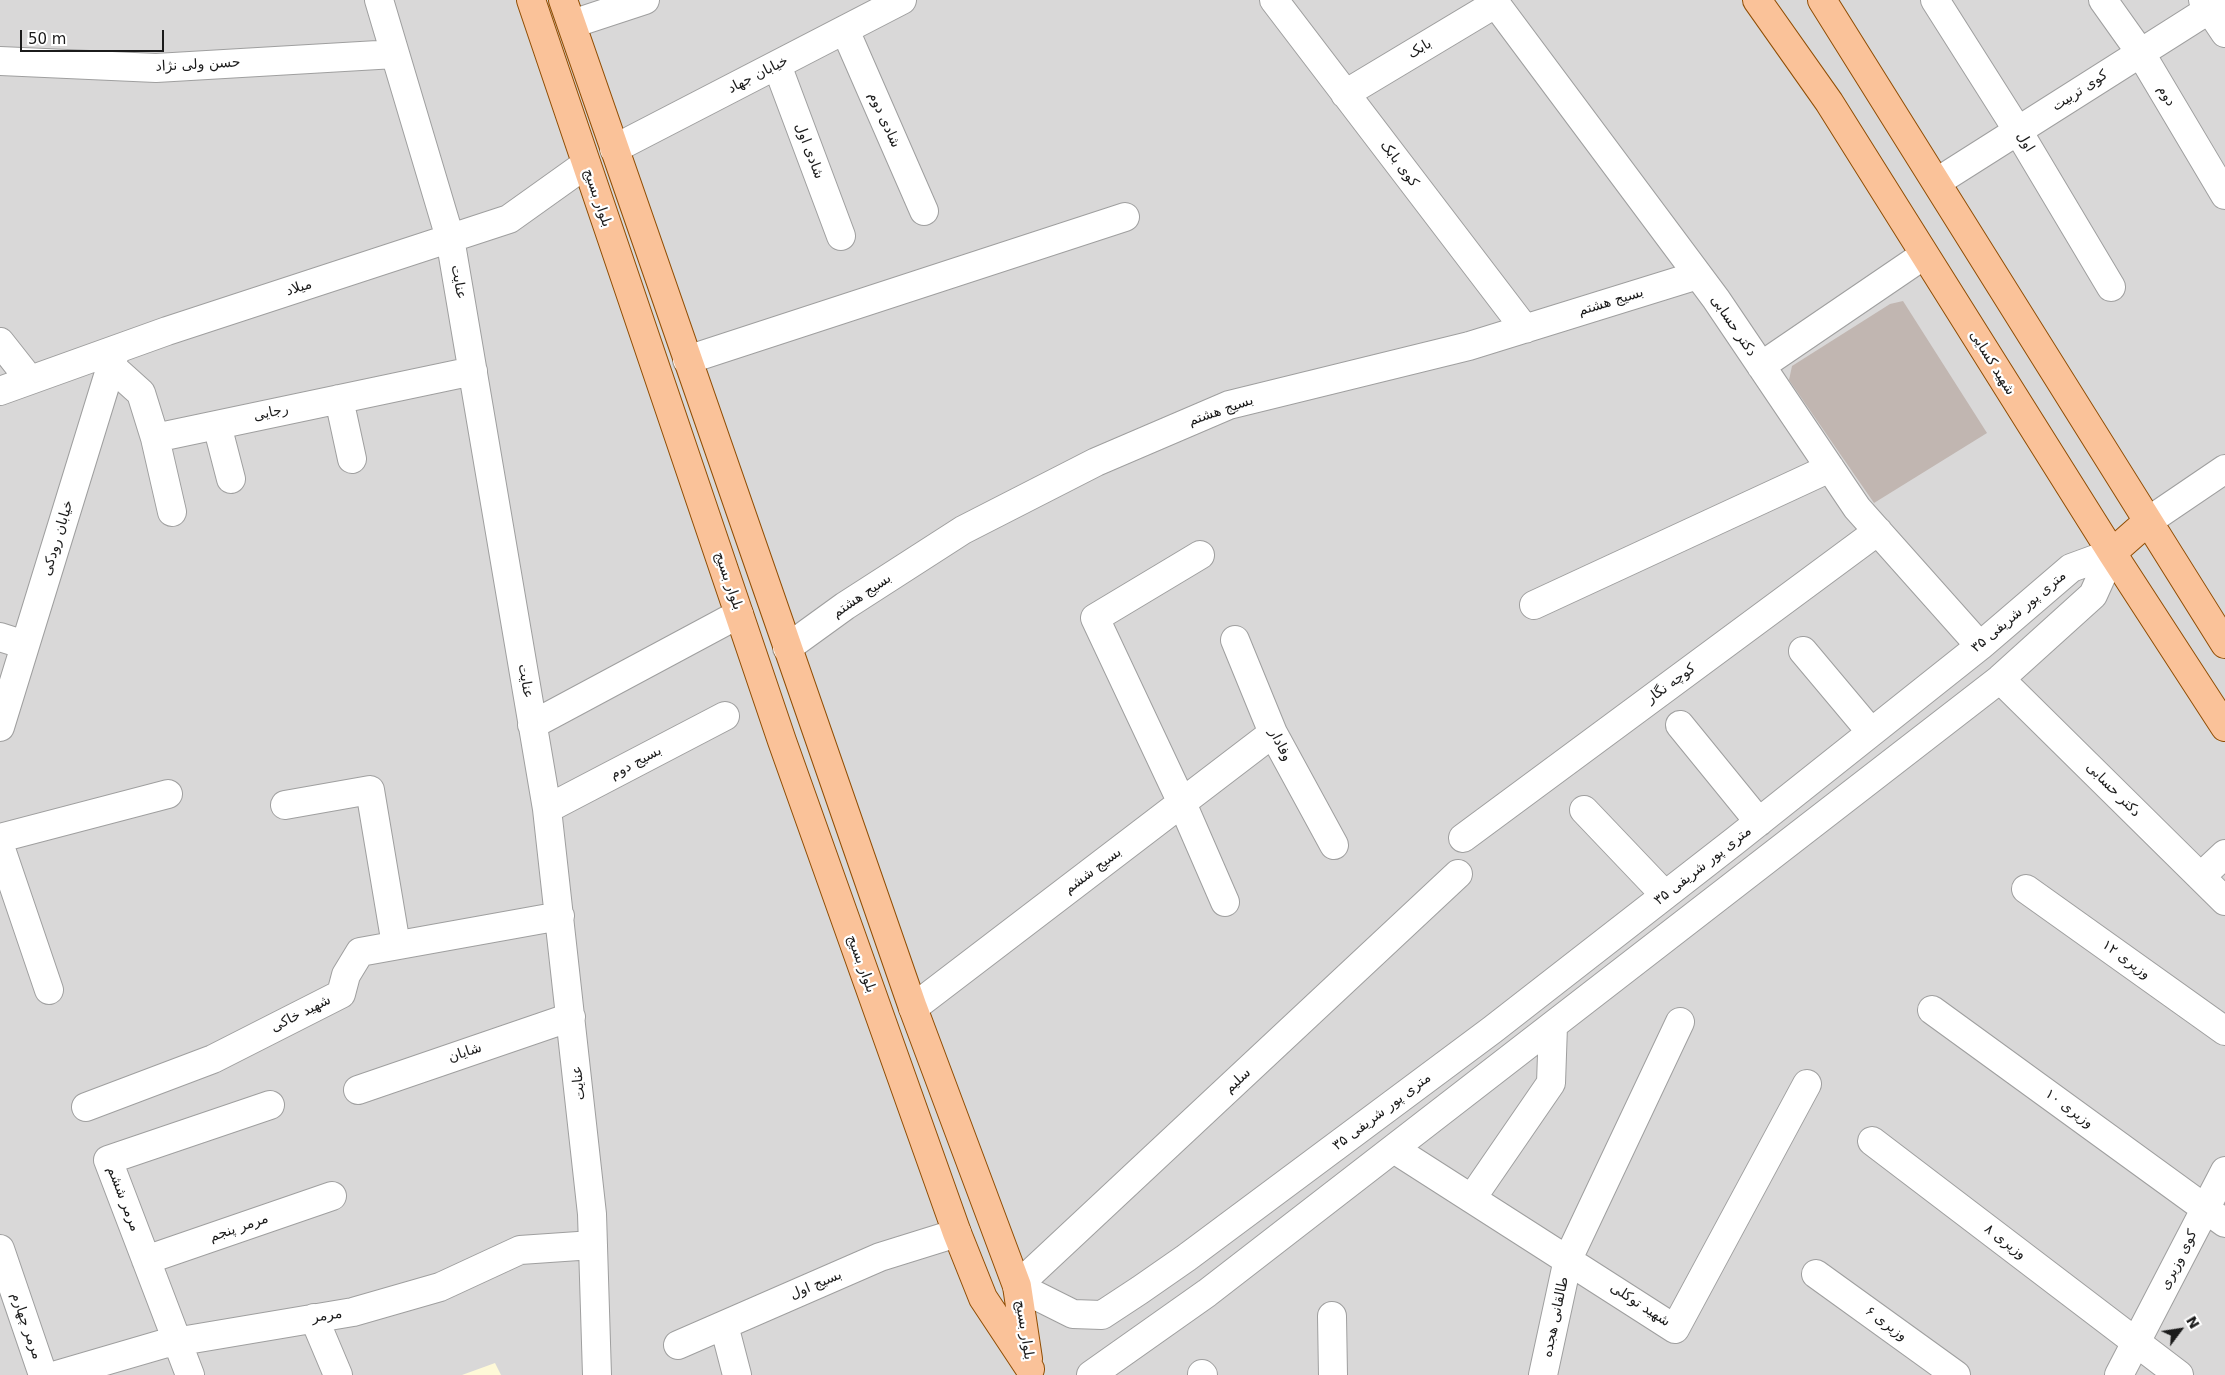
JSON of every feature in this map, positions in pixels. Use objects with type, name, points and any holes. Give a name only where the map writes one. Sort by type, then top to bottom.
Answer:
[{"type":"main road","name":"شهید کسایی","points":[[1757,0],[1829,102],[2112,553],[2225,727]]},
{"type":"main road","points":[[1822,0],[2225,644]]},
{"type":"main road","points":[[533,5],[569,8]]},
{"type":"main road","name":"بلوار بسیج","points":[[533,5],[739,614],[957,1233],[983,1298],[1031,1372]]},
{"type":"main road","name":"بلوار بسیج","points":[[569,8],[614,149],[913,1008],[1017,1286],[1031,1372]]},
{"type":"main road","points":[[586,164],[614,149]]},
{"type":"main road","points":[[2112,553],[2147,522]]},
{"type":"street","name":"عنایت","points":[[379,0],[450,238],[547,809],[592,1214],[597,1375]]},
{"type":"street","points":[[569,8],[645,0]]},
{"type":"street","name":"خیابان جهاد","points":[[614,149],[902,0]]},
{"type":"street","name":"کوی بابک","points":[[1274,0],[1525,329]]},
{"type":"street","name":"اول","points":[[1935,0],[2018,131],[2111,287]]},
{"type":"street","name":"دوم","points":[[2104,0],[2140,52],[2225,195]]},
{"type":"street","name":"بابک","points":[[1345,94],[1494,2]]},
{"type":"street","name":"دکتر حسابی","points":[[1494,2],[1698,275],[1857,508],[1980,646]]},
{"type":"street","points":[[2212,3],[2225,33]]},
{"type":"street","name":"کوی تربیت","points":[[1937,182],[2140,52],[2212,3]]},
{"type":"street","name":"شادی دوم","points":[[845,30],[924,211]]},
{"type":"street","name":"حسن ولی نژاد","points":[[0,61],[156,68],[395,54]]},
{"type":"street","name":"شادی اول","points":[[777,65],[841,236]]},
{"type":"street","name":"میلاد","points":[[0,391],[30,380],[114,358],[450,238],[509,219],[586,164]]},
{"type":"street","points":[[687,360],[1125,217]]},
{"type":"street","points":[[1761,366],[1924,255]]},
{"type":"street","name":"بسیج هشتم","points":[[788,648],[845,606],[963,530],[1096,462],[1229,406],[1469,346],[1698,275]]},
{"type":"street","points":[[0,342],[30,380]]},
{"type":"street","points":[[114,358],[142,393],[155,438],[172,512]]},
{"type":"street","name":"خیابان رودکی","points":[[0,727],[13,641],[114,358]]},
{"type":"street","name":"رجایی","points":[[155,438],[473,372]]},
{"type":"street","points":[[339,399],[352,459]]},
{"type":"street","points":[[217,424],[231,479]]},
{"type":"street","points":[[1534,605],[1830,468]]},
{"type":"street","points":[[2147,522],[2225,469]]},
{"type":"street","name":"کوچه نگار","points":[[1463,838],[1878,531]]},
{"type":"street","points":[[1091,1375],[1163,1324],[1394,1149],[2000,678],[2093,595],[2112,553]]},
{"type":"street","name":"۳۵ متری پور شریفی","points":[[1017,1286],[1073,1314],[1102,1315],[1140,1290],[1186,1258],[1492,1030],[1759,822],[1980,646],[2071,568],[2112,553]]},
{"type":"street","points":[[1200,555],[1095,618],[1182,803],[1225,902]]},
{"type":"street","points":[[532,725],[739,614]]},
{"type":"street","name":"وفادار","points":[[1235,640],[1274,733],[1334,845]]},
{"type":"street","points":[[1804,651],[1871,732]]},
{"type":"street","name":"دکتر حسابی","points":[[2000,678],[2225,901]]},
{"type":"street","name":"بسيج دوم","points":[[547,809],[725,716]]},
{"type":"street","points":[[1680,725],[1759,822]]},
{"type":"street","name":"بسیج ششم","points":[[913,1008],[1274,733]]},
{"type":"street","points":[[285,805],[370,790],[396,945]]},
{"type":"street","points":[[0,838],[168,794]]},
{"type":"street","points":[[1584,810],[1665,895]]},
{"type":"street","points":[[0,846],[49,990]]},
{"type":"street","points":[[2204,880],[2209,869],[2225,854]]},
{"type":"street","name":"سلیم","points":[[1017,1286],[1458,874]]},
{"type":"street","name":"وزيری ۱۲","points":[[2026,889],[2225,1031]]},
{"type":"street","name":"شهید خاکی","points":[[86,1107],[213,1059],[341,994],[346,976],[360,952],[560,916]]},
{"type":"street","name":"وزیری ۱۰","points":[[1932,1010],[2215,1216]]},
{"type":"street","name":"شایان","points":[[358,1090],[571,1017]]},
{"type":"street","name":"طالقانی هجده","points":[[1543,1375],[1568,1259],[1680,1022]]},
{"type":"street","points":[[1472,1198],[1551,1083],[1553,1026]]},
{"type":"street","name":"شهید توکلی","points":[[1394,1149],[1676,1329],[1808,1084]]},
{"type":"street","name":"مرمر ششم","points":[[190,1375],[108,1160],[270,1105]]},
{"type":"street","name":"وزیری ۸","points":[[1872,1141],[2180,1375]]},
{"type":"street","name":"کوی وزیری","points":[[2119,1375],[2136,1342],[2215,1216],[2225,1171]]},
{"type":"street","name":"مرمر پنجم","points":[[146,1260],[332,1196]]},
{"type":"street","name":"بسیج اول","points":[[678,1345],[880,1257],[957,1233]]},
{"type":"street","name":"مرمر","points":[[57,1375],[177,1341],[353,1312],[440,1287],[520,1250],[593,1245]]},
{"type":"street","name":"مرمر چهارم","points":[[0,1249],[43,1375]]},
{"type":"street","name":"وزیری ۶","points":[[1816,1274],[1956,1375]]},
{"type":"street","points":[[1140,1290],[1163,1324]]},
{"type":"street","points":[[1332,1316],[1333,1375]]},
{"type":"street","points":[[314,1318],[338,1375]]},
{"type":"street","points":[[724,1325],[737,1375]]},
{"type":"shaded area","points":[[0,0],[2225,0],[2225,1375],[0,1375]]},
{"type":"shaded area","points":[[495,1363],[501,1375],[462,1375]]},
{"type":"building","points":[[1903,301],[1987,433],[1874,503],[1789,380],[1792,366],[1890,304]]}]
